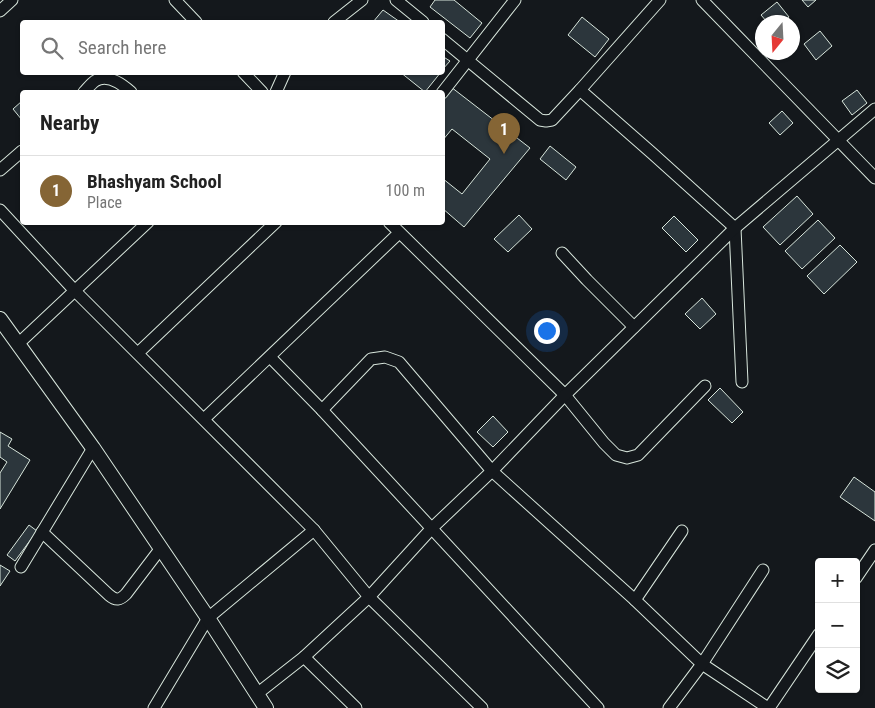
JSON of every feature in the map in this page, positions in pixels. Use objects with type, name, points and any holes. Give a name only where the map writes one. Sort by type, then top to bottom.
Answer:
[{"type":"street","points":[[0,11],[12,0]]},
{"type":"street","points":[[337,20],[362,0]]},
{"type":"street","points":[[396,0],[421,20]]},
{"type":"street","points":[[444,90],[515,0]]},
{"type":"street","points":[[445,41],[540,120],[552,120],[660,0]]},
{"type":"street","points":[[702,0],[875,178]]},
{"type":"street","points":[[177,1],[194,20]]},
{"type":"street","points":[[246,75],[260,90]]},
{"type":"street","points":[[277,90],[284,75]]},
{"type":"street","points":[[86,90],[97,80],[109,78],[123,84],[129,90]]},
{"type":"street","points":[[580,90],[735,228],[742,382]]},
{"type":"street","points":[[257,694],[304,657],[369,597],[432,528],[492,471],[566,394],[735,228],[875,110]]},
{"type":"street","points":[[0,170],[20,152]]},
{"type":"street","points":[[0,210],[75,291],[314,530],[369,597],[482,708]]},
{"type":"street","points":[[18,344],[75,291],[141,225]]},
{"type":"street","points":[[138,353],[273,225]]},
{"type":"street","points":[[392,225],[566,394],[604,443],[616,455],[627,458],[638,455],[705,386]]},
{"type":"street","points":[[204,419],[399,233]]},
{"type":"street","points":[[562,254],[634,327]]},
{"type":"street","points":[[0,319],[93,448],[208,618],[266,708]]},
{"type":"street","points":[[270,357],[322,410],[598,708]]},
{"type":"street","points":[[322,410],[370,359],[385,357],[399,362],[492,471],[636,600],[702,664],[768,708],[815,640]]},
{"type":"street","points":[[21,567],[93,448]]},
{"type":"street","points":[[154,708],[208,618],[314,530]]},
{"type":"street","points":[[636,600],[682,531]]},
{"type":"street","points":[[42,532],[109,595],[118,600],[122,599],[161,548]]},
{"type":"street","points":[[860,572],[875,550]]},
{"type":"street","points":[[669,708],[702,664],[763,570]]},
{"type":"street","points":[[304,657],[356,708]]},
{"type":"building","points":[[435,0],[454,0],[482,23],[470,38],[430,7]]},
{"type":"building","points":[[802,0],[816,0],[808,7]]},
{"type":"building","points":[[777,2],[787,15],[761,15]]},
{"type":"building","points":[[383,10],[397,20],[375,20]]},
{"type":"building","points":[[582,17],[609,39],[595,57],[568,35]]},
{"type":"building","points":[[820,31],[832,46],[816,60],[804,44]]},
{"type":"building","points":[[445,58],[450,61],[445,67]]},
{"type":"building","points":[[404,75],[439,75],[427,90],[422,90]]},
{"type":"building","points":[[451,87],[530,148],[464,227],[445,211],[445,180],[462,194],[490,159],[452,129],[445,137],[445,94]]},
{"type":"building","points":[[857,90],[867,103],[852,115],[842,101]]},
{"type":"building","points":[[20,103],[20,118],[13,109]]},
{"type":"building","points":[[782,111],[793,123],[780,135],[769,123]]},
{"type":"building","points":[[550,146],[576,167],[566,180],[540,159]]},
{"type":"building","points":[[797,196],[813,214],[780,245],[763,227]]},
{"type":"building","points":[[519,215],[532,229],[508,252],[494,239]]},
{"type":"building","points":[[674,216],[698,240],[686,252],[662,228]]},
{"type":"building","points":[[818,220],[835,238],[802,269],[785,251]]},
{"type":"building","points":[[840,245],[857,262],[824,294],[807,276]]},
{"type":"building","points":[[702,298],[716,314],[700,329],[685,314]]},
{"type":"building","points":[[720,388],[743,412],[732,423],[708,400]]},
{"type":"building","points":[[493,416],[508,432],[493,447],[477,432]]},
{"type":"building","points":[[0,432],[12,439],[8,446],[30,460],[0,509],[0,473],[7,462],[0,457]]},
{"type":"building","points":[[854,477],[875,492],[875,521],[840,497]]},
{"type":"building","points":[[29,525],[37,531],[15,561],[7,555]]},
{"type":"building","points":[[0,565],[10,571],[0,586]]},
{"type":"place","name":"Bhashyam School","points":[[504,154]]}]
